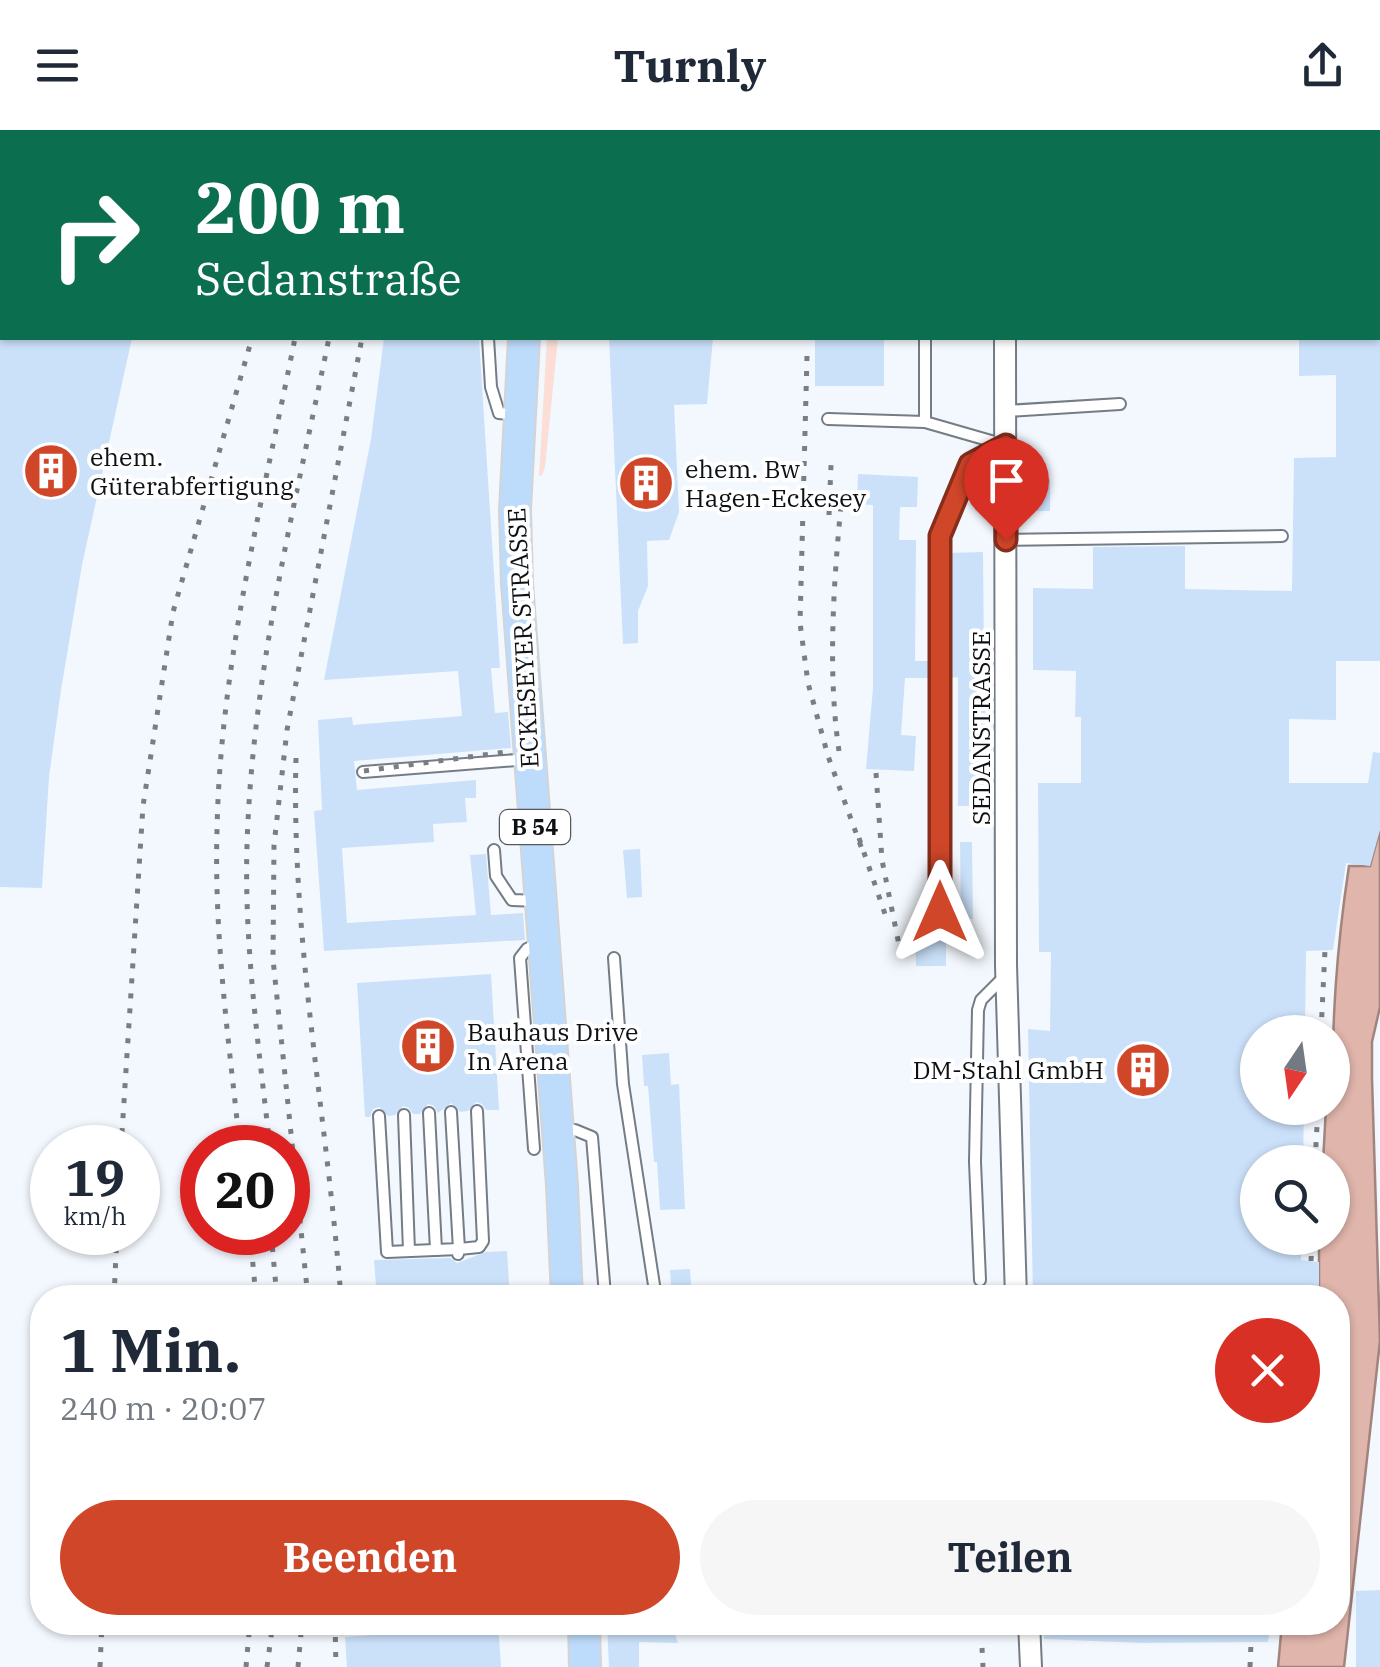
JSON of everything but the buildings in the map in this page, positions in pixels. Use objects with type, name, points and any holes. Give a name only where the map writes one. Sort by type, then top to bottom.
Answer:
[{"type":"main road","name":"ECKESEYER STRASSE","points":[[524,340],[515,510],[517,583],[544,941],[545,1128],[565,1285]]},
{"type":"main road","points":[[584,1635],[585,1667]]},
{"type":"street","name":"SEDANSTRASSE","points":[[1005,340],[1007,975],[1016,1285]]},
{"type":"street","points":[[1030,1635],[1031,1667]]},
{"type":"lane","points":[[488,340],[490,388],[499,413],[520,416]]},
{"type":"lane","points":[[925,340],[925,422]]},
{"type":"lane","points":[[1006,412],[1120,404]]},
{"type":"lane","points":[[828,420],[925,422],[1006,445]]},
{"type":"lane","points":[[940,912],[940,536],[970,464],[1006,445]]},
{"type":"lane","points":[[1006,540],[1282,536]]},
{"type":"lane","points":[[363,772],[530,760]]},
{"type":"lane","points":[[494,850],[496,876],[512,900],[540,901]]},
{"type":"lane","points":[[614,958],[624,1084],[654,1285]]},
{"type":"lane","points":[[980,1280],[976,1162],[978,1010],[981,1000],[1007,975]]},
{"type":"lane","points":[[379,1116],[387,1252],[458,1252],[479,1246],[483,1240],[476,1111]]},
{"type":"lane","points":[[451,1112],[458,1252]]},
{"type":"lane","points":[[429,1113],[436,1250]]},
{"type":"lane","points":[[404,1115],[409,1251]]},
{"type":"lane","points":[[545,1128],[575,1130],[592,1137],[603,1285]]},
{"type":"shaded area","points":[[547,340],[558,340],[545,467],[539,476]]},
{"type":"shaded area","points":[[1380,829],[1380,1007],[1372,1042],[1372,1078],[1380,1341],[1350,1613],[1350,1285],[1319,1285],[1319,1255],[1350,1255],[1350,1145],[1324,1145],[1325,1125],[1350,1125],[1350,1015],[1335,1015],[1349,866],[1370,866]]},
{"type":"shaded area","points":[[1281,1635],[1348,1635],[1344,1667],[1278,1667]]},
{"type":"railway","points":[[122,1125],[143,806],[173,612],[251,340]]},
{"type":"railway","points":[[238,1125],[218,910],[220,769],[245,583],[295,340]]},
{"type":"railway","points":[[267,1125],[248,921],[251,782],[277,590],[329,340]]},
{"type":"railway","points":[[307,1285],[273,959],[274,845],[287,730],[362,340]]},
{"type":"railway","points":[[807,356],[800,623],[808,683],[828,756],[863,852]]},
{"type":"railway","points":[[829,515],[831,465]]},
{"type":"railway","points":[[839,751],[833,656],[842,495]]},
{"type":"railway","points":[[364,771],[506,752]]},
{"type":"railway","points":[[296,758],[304,961],[340,1285]]},
{"type":"railway","points":[[876,773],[882,860],[903,965]]},
{"type":"railway","points":[[859,838],[885,914]]},
{"type":"railway","points":[[1322,1015],[1325,950]]},
{"type":"railway","points":[[1316,1145],[1317,1125]]},
{"type":"railway","points":[[115,1285],[116,1255]]},
{"type":"railway","points":[[252,1255],[255,1285]]},
{"type":"railway","points":[[273,1255],[276,1285]]},
{"type":"railway","points":[[1311,1255],[1311,1261]]},
{"type":"railway","points":[[100,1667],[101,1635]]},
{"type":"railway","points":[[246,1667],[249,1635]]},
{"type":"railway","points":[[267,1667],[271,1635]]},
{"type":"railway","points":[[298,1667],[301,1635]]},
{"type":"railway","points":[[335,1635],[336,1667]]},
{"type":"railway","points":[[1250,1667],[1251,1643]]},
{"type":"railway","points":[[982,1648],[983,1667]]},
{"type":"place","name":"ehem. Güterabfertigung","points":[[51,471]]},
{"type":"place","name":"ehem. Bw Hagen-Eckesey","points":[[646,483]]},
{"type":"place","name":"Bauhaus Drive In Arena","points":[[428,1046]]},
{"type":"place","name":"DM-Stahl GmbH","points":[[1143,1070]]},
{"type":"route","points":[[940,912],[940,536],[970,464],[1006,445],[1006,540]]}]
